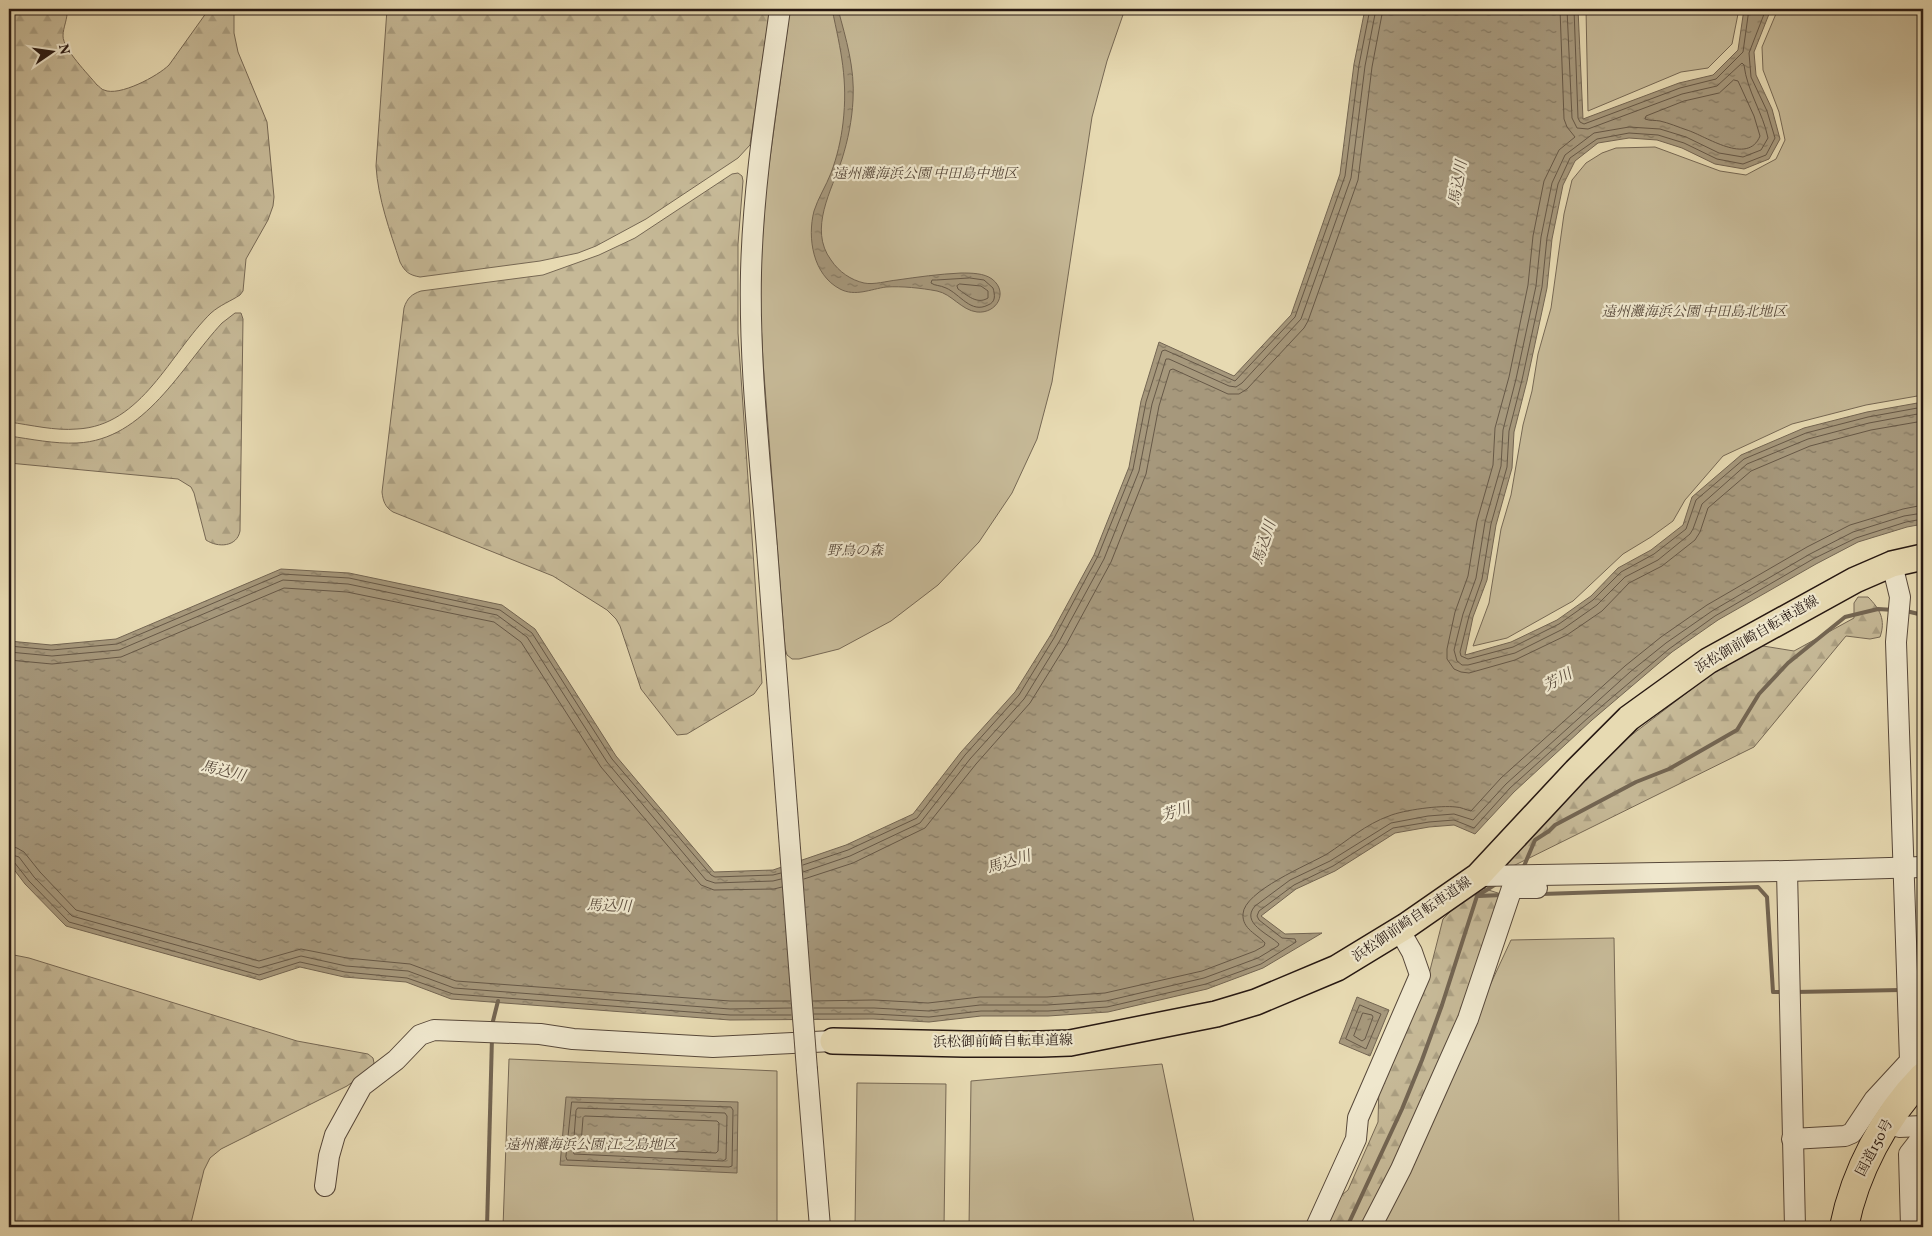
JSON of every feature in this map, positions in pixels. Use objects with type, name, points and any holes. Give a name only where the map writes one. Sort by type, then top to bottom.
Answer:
[{"type":"highway","name":"国道150号","points":[[1844,1227],[1849,1200],[1864,1166],[1894,1112],[1923,1077]]},
{"type":"main road","name":"浜松御前崎自転車道線","points":[[833,1041],[1040,1044],[1070,1042],[1176,1023],[1256,1002],[1300,985],[1337,968],[1400,931],[1478,876],[1629,718],[1708,661],[1855,580],[1892,564],[1923,557]]},
{"type":"street","points":[[780,9],[756,187],[751,274],[753,362],[820,1227]]},
{"type":"street","points":[[1791,1135],[1845,1136],[1852,1133],[1874,1100],[1910,1061],[1896,642],[1900,597],[1892,564]]},
{"type":"street","points":[[1478,876],[1923,867]]},
{"type":"street","points":[[1787,871],[1794,1227]]},
{"type":"street","points":[[1371,1227],[1400,1169],[1468,1019],[1512,888],[1560,888],[1566,875]]},
{"type":"street","points":[[1316,1227],[1356,1139],[1358,1118],[1420,975],[1412,952],[1400,931]]},
{"type":"street","points":[[325,1186],[329,1156],[335,1135],[362,1086],[396,1060],[420,1035],[434,1030],[540,1034],[573,1039],[713,1046],[833,1041]]},
{"type":"street","points":[[1899,1126],[1923,1126]]},
{"type":"street","points":[[1791,1135],[1846,1128]]},
{"type":"street","points":[[1911,1227],[1909,1154],[1923,1136]]},
{"type":"green space","points":[[9,9],[67,9],[63,36],[67,48],[77,62],[103,90],[119,91],[148,80],[164,70],[209,9],[234,9],[234,33],[238,52],[267,122],[274,197],[273,206],[268,220],[246,259],[243,291],[240,295],[211,313],[137,402],[120,415],[100,425],[77,429],[60,429],[9,422]]},
{"type":"green space","points":[[387,9],[770,9],[750,145],[738,158],[646,219],[596,246],[578,253],[540,261],[420,277],[413,275],[406,271],[400,262],[385,215],[377,178],[376,166]]},
{"type":"green space","name":"遠州灘海浜公園 中田島中地区","points":[[790,9],[1125,9],[1107,61],[1092,117],[1052,382],[1037,439],[1012,493],[979,542],[938,585],[891,621],[839,649],[799,659],[792,659],[787,655],[785,648],[760,303],[766,188]]},
{"type":"green space","points":[[1586,9],[1739,9],[1732,44],[1708,68],[1681,72],[1588,111]]},
{"type":"green space","name":"遠州灘海浜公園 中田島北地区","points":[[1778,9],[1923,9],[1923,395],[1866,405],[1792,424],[1723,456],[1685,500],[1673,521],[1623,554],[1573,601],[1507,638],[1473,646],[1489,603],[1501,529],[1511,495],[1538,354],[1551,308],[1564,214],[1572,180],[1586,163],[1602,153],[1616,148],[1655,147],[1720,171],[1746,175],[1776,159],[1785,140],[1779,112],[1763,70],[1762,47]]},
{"type":"green space","points":[[738,173],[742,176],[743,181],[738,244],[738,333],[762,683],[754,694],[687,734],[677,735],[641,689],[620,626],[607,610],[553,576],[393,512],[385,504],[382,492],[404,308],[410,297],[421,291],[543,275],[599,255],[635,238],[732,174]]},
{"type":"green space","points":[[235,313],[241,313],[243,319],[240,531],[231,543],[221,545],[206,540],[194,493],[191,487],[178,479],[9,463],[9,436],[51,442],[77,443],[101,439],[123,429],[160,398],[222,323]]},
{"type":"green space","points":[[1858,597],[1868,597],[1879,610],[1882,620],[1880,637],[1870,639],[1846,636],[1754,747],[1507,869],[1500,861],[1612,750],[1714,672],[1757,645],[1794,651],[1854,618],[1854,603]]},
{"type":"green space","points":[[1476,886],[1501,894],[1460,1017],[1392,1166],[1360,1227],[1324,1227],[1337,1199],[1348,1190],[1378,1122],[1379,1085],[1428,978],[1443,919]]},
{"type":"green space","points":[[1614,938],[1619,1227],[1378,1227],[1511,940]]},
{"type":"green space","points":[[9,954],[29,958],[297,1041],[368,1054],[373,1058],[374,1063],[371,1069],[347,1086],[221,1149],[210,1158],[204,1170],[190,1227],[9,1227]]},
{"type":"green space","name":"遠州灘海浜公園 江之島地区","points":[[509,1059],[777,1071],[777,1227],[503,1227]]},
{"type":"green space","points":[[1162,1064],[1195,1227],[969,1227],[971,1081]]},
{"type":"green space","points":[[857,1083],[946,1084],[944,1227],[855,1227]]},
{"type":"water","points":[[832,9],[838,9],[847,43],[853,76],[853,100],[846,145],[824,210],[822,235],[824,248],[834,264],[842,272],[854,280],[864,283],[953,273],[973,273],[985,276],[992,279],[1000,290],[998,301],[990,310],[984,312],[971,311],[947,295],[925,289],[886,287],[863,292],[846,291],[831,283],[818,265],[812,244],[812,222],[814,211],[837,155],[842,129],[845,93],[843,66]]},
{"type":"water","points":[[1365,9],[1578,9],[1583,119],[1679,83],[1713,75],[1738,50],[1744,9],[1771,9],[1754,52],[1756,75],[1772,109],[1780,139],[1769,159],[1744,169],[1715,164],[1682,148],[1657,140],[1629,138],[1598,143],[1575,161],[1563,185],[1552,239],[1547,288],[1514,432],[1512,468],[1496,525],[1487,580],[1473,617],[1465,655],[1511,642],[1557,620],[1591,596],[1618,568],[1651,550],[1683,525],[1692,497],[1741,455],[1804,428],[1867,412],[1923,402],[1923,524],[1858,542],[1718,620],[1672,652],[1592,720],[1514,792],[1475,834],[1454,825],[1395,833],[1335,871],[1296,889],[1261,916],[1285,934],[1322,933],[1263,968],[1207,989],[1108,1012],[1048,1016],[981,1016],[929,1022],[873,1019],[730,1020],[451,999],[406,982],[344,977],[300,967],[260,980],[66,926],[25,884],[9,863],[9,641],[51,645],[116,639],[281,569],[349,573],[502,605],[535,629],[616,756],[714,872],[773,870],[846,845],[913,814],[961,752],[1015,692],[1050,636],[1094,555],[1129,467],[1141,401],[1159,342],[1234,376],[1291,315],[1340,174],[1354,64]]},
{"type":"water","points":[[1357,997],[1389,1010],[1370,1056],[1339,1043]]},
{"type":"water","points":[[566,1097],[738,1102],[737,1173],[560,1165]]},
{"type":"waterway","points":[[1520,868],[1524,866],[1535,840],[1555,825],[1636,782],[1669,769],[1737,730],[1759,694],[1788,663],[1845,617],[1878,609],[1894,610]]},
{"type":"waterway","points":[[1906,611],[1923,615]]},
{"type":"waterway","points":[[1347,1227],[1402,1109],[1422,1060],[1477,896],[1496,884]]},
{"type":"waterway","points":[[1542,894],[1758,887],[1767,897],[1773,992],[1783,992]]},
{"type":"waterway","points":[[1479,896],[1502,895]]},
{"type":"waterway","points":[[1913,989],[1923,989]]},
{"type":"waterway","points":[[1795,992],[1901,990]]},
{"type":"waterway","points":[[492,1025],[498,1001]]},
{"type":"waterway","points":[[487,1227],[492,1037]]},
{"type":"water label","name":"馬込川","points":[[1459,183]]},
{"type":"water label","name":"馬込川","points":[[1265,543]]},
{"type":"water label","name":"芳川","points":[[1558,681]]},
{"type":"water label","name":"馬込川","points":[[223,772]]},
{"type":"water label","name":"芳川","points":[[1176,813]]},
{"type":"water label","name":"馬込川","points":[[1009,863]]},
{"type":"water label","name":"馬込川","points":[[609,907]]},
{"type":"park label","name":"野鳥の森","points":[[855,551]]}]
